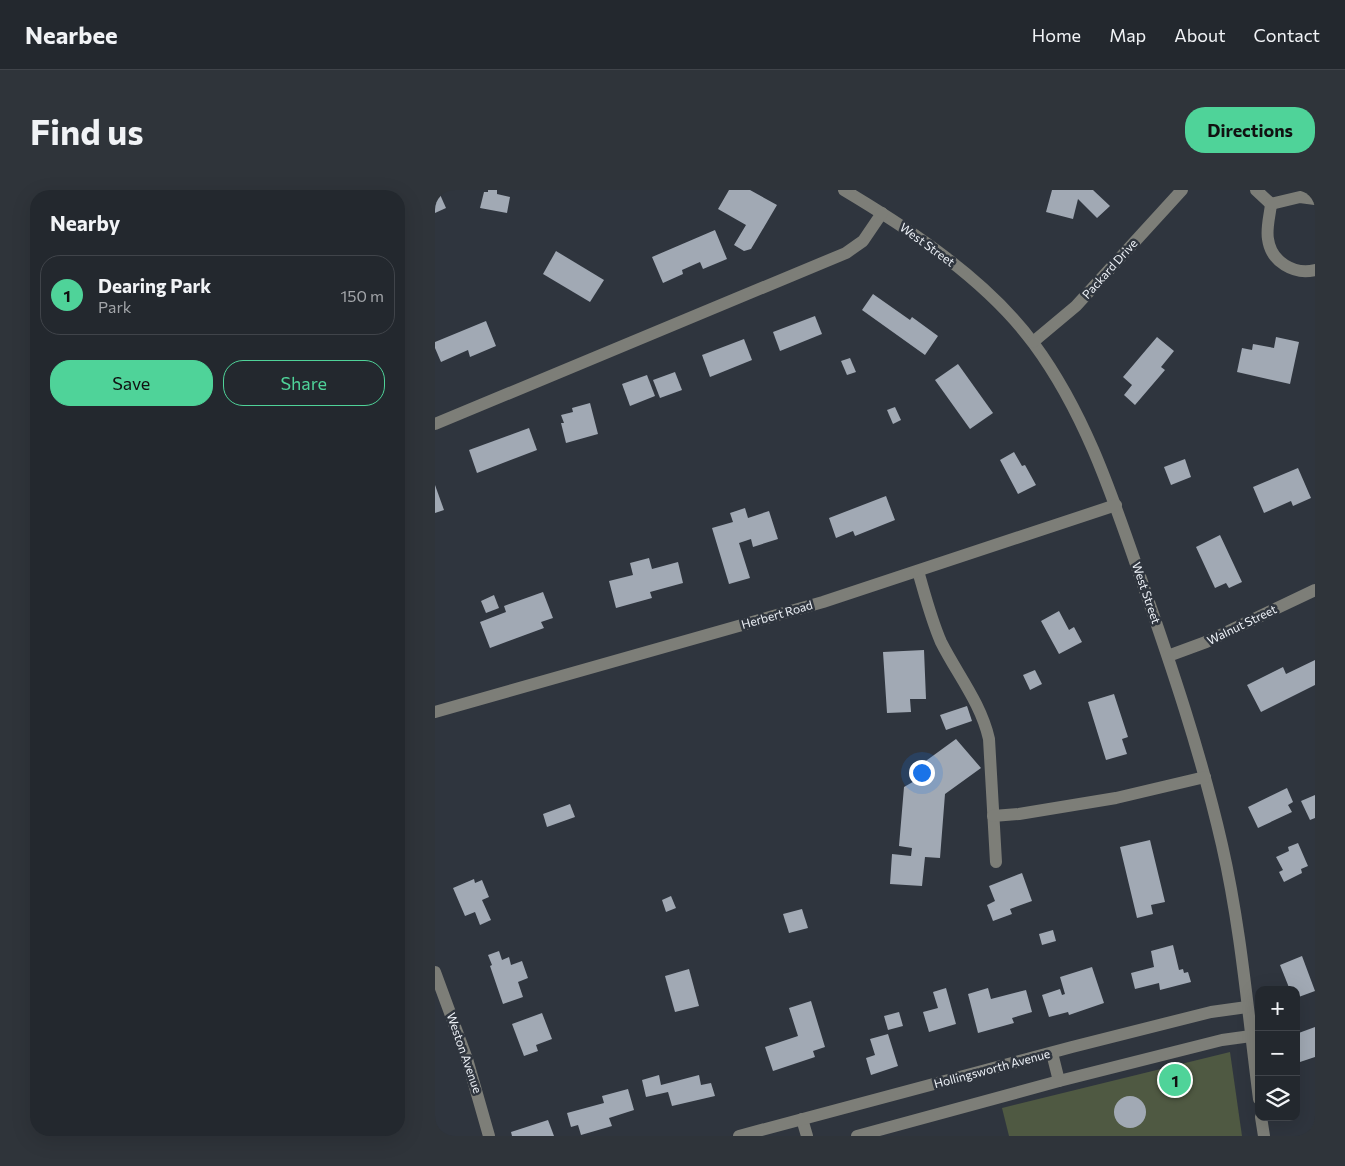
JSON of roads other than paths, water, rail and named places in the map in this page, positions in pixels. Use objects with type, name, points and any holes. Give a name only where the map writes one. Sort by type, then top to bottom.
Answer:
[{"type":"street","name":"West Street","points":[[844,190],[933,248],[1000,306],[1033,342],[1066,395],[1094,451],[1116,505],[1168,656],[1205,778],[1223,847],[1256,1076]]},
{"type":"street","name":"Packard Drive","points":[[1033,342],[1076,306],[1182,190]]},
{"type":"street","points":[[1256,190],[1271,204]]},
{"type":"street","points":[[1271,204],[1300,197],[1315,198]]},
{"type":"street","points":[[1271,204],[1267,234],[1274,255],[1290,269],[1315,270]]},
{"type":"street","points":[[435,424],[842,256],[863,241],[882,213]]},
{"type":"street","name":"Herbert Road","points":[[435,712],[813,605],[918,572],[1116,505]]},
{"type":"street","points":[[918,572],[942,643],[983,718],[989,739],[996,862]]},
{"type":"street","name":"Walnut Street","points":[[1168,656],[1206,642],[1315,590]]},
{"type":"street","points":[[993,816],[1019,814],[1116,798],[1205,778]]},
{"type":"street","name":"Weston Avenue","points":[[436,976],[467,1059],[489,1136]]},
{"type":"street","name":"Hollingsworth Avenue","points":[[739,1136],[1211,1012],[1247,1007]]},
{"type":"street","points":[[857,1136],[1059,1081],[1222,1040],[1251,1036]]},
{"type":"street","points":[[1052,1053],[1059,1081]]},
{"type":"street","points":[[802,1119],[807,1136]]},
{"type":"street","points":[[1262,1121],[1264,1136]]},
{"type":"place","name":"Dearing Park","points":[[1175,1080]]}]
